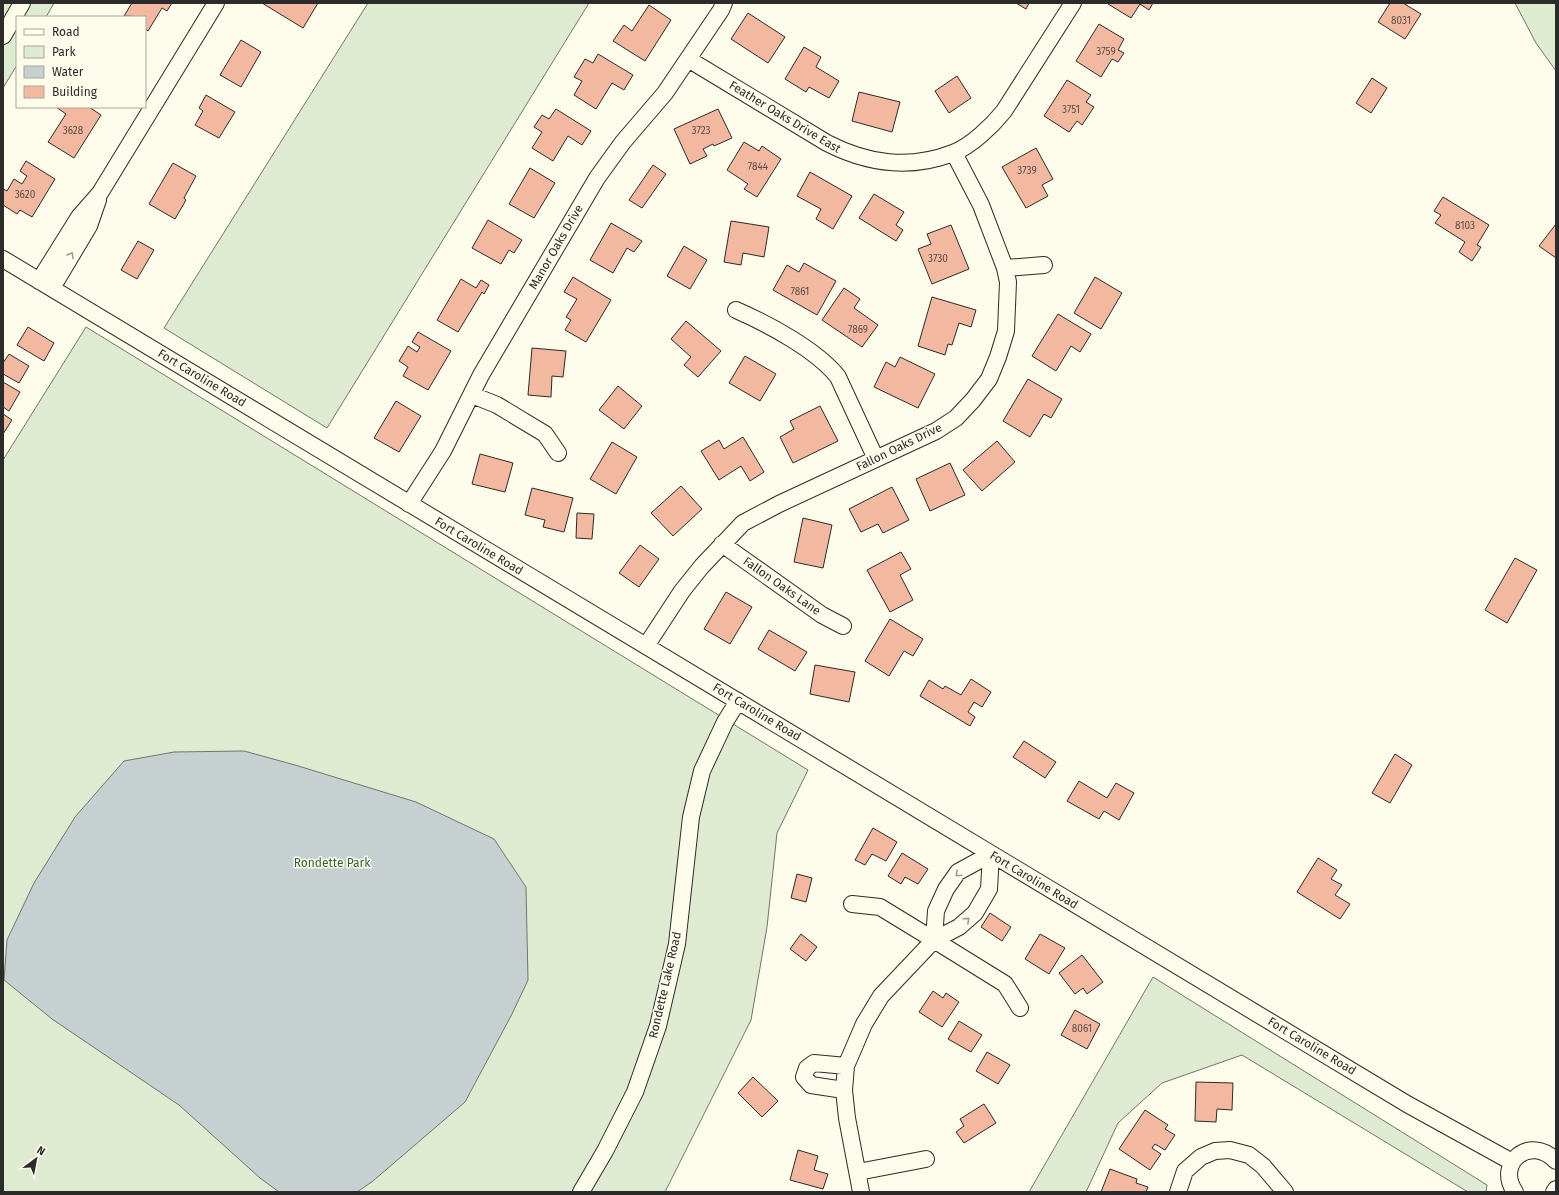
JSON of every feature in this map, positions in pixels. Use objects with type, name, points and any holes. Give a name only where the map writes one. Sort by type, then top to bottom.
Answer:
[{"type":"street","points":[[3,36],[22,3]]},
{"type":"street","points":[[45,285],[79,216],[100,193],[216,3]]},
{"type":"street","name":"Manor Oaks Drive","points":[[409,504],[443,451],[481,375],[597,178],[623,142],[665,93],[721,10],[724,3]]},
{"type":"street","name":"Feather Oaks Drive East","points":[[688,59],[827,143],[845,152],[864,159],[895,164],[914,163],[954,153],[977,138],[993,124],[1004,111],[1073,3]]},
{"type":"street","name":"Fallon Oaks Drive","points":[[646,646],[682,591],[722,544],[743,523],[761,512],[936,431],[956,418],[973,400],[989,379],[1006,331],[1008,282],[1005,268],[981,205],[954,153]]},
{"type":"street","name":"Fort Caroline Road","points":[[3,259],[1427,1116],[1512,1162]]},
{"type":"street","points":[[1005,268],[1044,265]]},
{"type":"street","points":[[736,310],[758,319],[818,356],[830,367],[838,377],[876,459]]},
{"type":"street","points":[[472,394],[497,405],[545,434],[558,453]]},
{"type":"street","name":"Fallon Oaks Lane","points":[[722,544],[822,615],[843,626]]},
{"type":"street","name":"Rondette Lake Road","points":[[581,1192],[605,1151],[635,1092],[658,1026],[677,944],[691,817],[702,771],[725,722],[738,701]]},
{"type":"street","points":[[934,940],[936,911],[946,889],[958,872],[991,854]]},
{"type":"street","points":[[861,1192],[847,1118],[844,1090],[846,1066],[864,1024],[881,996],[934,940],[959,927],[975,912],[989,889],[991,854]]},
{"type":"street","points":[[852,904],[880,907],[934,940],[1005,984],[1020,1008]]},
{"type":"street","points":[[844,1090],[811,1085],[804,1077],[807,1068],[814,1063],[846,1066]]},
{"type":"street","points":[[1178,1192],[1185,1171],[1201,1157],[1215,1150],[1230,1150],[1249,1155],[1263,1166],[1285,1192]]},
{"type":"street","points":[[1515,1192],[1511,1186],[1509,1170],[1512,1162],[1518,1156],[1525,1151],[1542,1151],[1550,1155],[1556,1161]]},
{"type":"street","points":[[858,1172],[926,1159]]},
{"type":"green space","points":[[3,3],[54,3],[47,16],[16,16],[16,67],[3,88]]},
{"type":"green space","points":[[368,3],[589,3],[327,428],[164,328]]},
{"type":"green space","points":[[1515,3],[1556,3],[1556,71],[1536,43]]},
{"type":"green space","name":"Rondette Park","points":[[86,327],[808,770],[777,833],[767,927],[751,1020],[665,1192],[3,1192],[3,460]]},
{"type":"green space","points":[[1153,977],[1487,1185],[1486,1192],[1468,1192],[1242,1055],[1162,1083],[1118,1123],[1086,1192],[1029,1192]]},
{"type":"water","points":[[244,751],[416,802],[494,839],[526,887],[528,980],[512,1014],[465,1102],[373,1181],[357,1192],[279,1192],[260,1178],[179,1105],[52,1019],[4,980],[7,940],[34,883],[75,817],[124,761],[174,752]]},
{"type":"building","points":[[132,3],[172,3],[167,11],[162,8],[148,31],[146,30],[146,16],[124,16]]},
{"type":"building","points":[[262,3],[318,3],[303,28]]},
{"type":"building","points":[[1016,3],[1029,3],[1026,9]]},
{"type":"building","points":[[1153,3],[1149,10],[1140,4],[1131,18],[1108,4]]},
{"type":"building","points":[[1390,3],[1403,3],[1421,14],[1405,39],[1378,22]]},
{"type":"building","points":[[649,5],[671,20],[645,61],[613,41],[624,25],[632,31]]},
{"type":"building","points":[[748,13],[785,37],[768,63],[731,39]]},
{"type":"building","points":[[1099,24],[1124,39],[1118,50],[1124,53],[1118,62],[1112,59],[1101,77],[1076,61]]},
{"type":"building","points":[[241,40],[261,52],[241,87],[220,75]]},
{"type":"building","points":[[804,47],[821,57],[816,67],[839,81],[829,98],[809,87],[806,92],[785,79]]},
{"type":"building","points":[[598,54],[633,75],[624,90],[612,83],[596,109],[574,95],[582,81],[574,77],[585,59],[593,63]]},
{"type":"building","points":[[957,76],[971,98],[949,113],[935,91]]},
{"type":"building","points":[[1372,78],[1387,88],[1371,113],[1356,103]]},
{"type":"building","points":[[1067,80],[1091,95],[1086,102],[1094,107],[1082,125],[1077,121],[1069,132],[1044,116]]},
{"type":"building","points":[[859,92],[900,102],[892,132],[852,121]]},
{"type":"building","points":[[206,95],[235,112],[219,138],[195,125],[203,111],[199,108]]},
{"type":"building","points":[[57,108],[90,108],[101,115],[74,158],[48,142],[66,114]]},
{"type":"building","points":[[556,109],[591,131],[582,145],[568,136],[553,161],[532,148],[542,132],[534,127],[542,115],[549,119]]},
{"type":"building","points":[[718,109],[732,138],[703,149],[707,156],[690,164],[674,129]]},
{"type":"building","points":[[744,142],[759,151],[762,146],[781,159],[757,197],[744,189],[748,184],[727,170]]},
{"type":"building","points":[[1036,148],[1053,179],[1042,185],[1048,196],[1026,208],[1002,167]]},
{"type":"building","points":[[26,161],[55,179],[32,217],[20,210],[17,214],[3,205],[3,189],[7,191],[14,179],[22,184],[27,176],[20,171]]},
{"type":"building","points":[[173,163],[196,176],[184,198],[186,200],[175,219],[149,204]]},
{"type":"building","points":[[653,165],[666,174],[642,208],[629,200]]},
{"type":"building","points":[[530,168],[555,183],[534,218],[509,204]]},
{"type":"building","points":[[810,172],[852,196],[833,229],[816,219],[821,209],[797,196]]},
{"type":"building","points":[[874,194],[904,212],[896,225],[903,230],[896,241],[859,218]]},
{"type":"building","points":[[1443,197],[1489,225],[1477,245],[1481,247],[1472,261],[1459,252],[1465,242],[1435,223],[1441,215],[1434,211]]},
{"type":"building","points":[[488,220],[522,240],[514,253],[509,250],[501,264],[472,248]]},
{"type":"building","points":[[731,221],[769,227],[764,257],[743,253],[741,265],[724,262]]},
{"type":"building","points":[[611,223],[642,241],[634,252],[627,248],[613,273],[590,260]]},
{"type":"building","points":[[1556,224],[1556,258],[1539,246]]},
{"type":"building","points":[[951,225],[969,269],[932,284],[918,249],[931,244],[927,234]]},
{"type":"building","points":[[138,241],[154,250],[137,279],[121,270]]},
{"type":"building","points":[[684,246],[707,260],[690,289],[667,276]]},
{"type":"building","points":[[804,263],[836,281],[817,315],[773,290],[787,265],[799,272]]},
{"type":"building","points":[[573,277],[611,300],[586,342],[565,330],[571,320],[566,317],[577,299],[564,292]]},
{"type":"building","points":[[1095,277],[1122,293],[1101,329],[1074,313]]},
{"type":"building","points":[[461,279],[476,288],[481,280],[489,285],[484,294],[482,292],[458,332],[437,320]]},
{"type":"building","points":[[844,288],[860,299],[854,308],[878,325],[862,347],[822,320]]},
{"type":"building","points":[[932,297],[976,310],[971,327],[959,323],[952,345],[948,344],[945,355],[918,346]]},
{"type":"building","points":[[1058,314],[1091,334],[1080,352],[1071,346],[1056,371],[1032,356]]},
{"type":"building","points":[[686,321],[721,351],[698,377],[684,365],[691,357],[671,339]]},
{"type":"building","points":[[28,327],[54,343],[44,361],[17,345]]},
{"type":"building","points":[[418,332],[451,351],[428,390],[403,376],[408,367],[399,361],[408,346],[417,352],[420,347],[412,342]]},
{"type":"building","points":[[532,348],[566,351],[563,377],[552,376],[551,397],[528,395]]},
{"type":"building","points":[[9,354],[29,366],[19,383],[3,374],[3,363]]},
{"type":"building","points":[[745,356],[776,374],[760,401],[729,383]]},
{"type":"building","points":[[900,357],[935,374],[918,408],[874,387],[886,362],[895,367]]},
{"type":"building","points":[[1028,379],[1062,399],[1051,418],[1044,414],[1030,437],[1003,421]]},
{"type":"building","points":[[3,382],[20,392],[9,411],[3,407]]},
{"type":"building","points":[[618,386],[642,406],[624,429],[599,410]]},
{"type":"building","points":[[396,401],[421,416],[399,452],[374,438]]},
{"type":"building","points":[[820,406],[838,441],[793,463],[780,437],[794,429],[790,421]]},
{"type":"building","points":[[3,414],[12,420],[3,434]]},
{"type":"building","points":[[743,437],[764,472],[750,481],[741,466],[719,480],[701,451],[719,440],[724,449]]},
{"type":"building","points":[[997,441],[1015,462],[982,491],[963,470]]},
{"type":"building","points":[[612,442],[637,457],[616,494],[590,479]]},
{"type":"building","points":[[480,454],[513,463],[505,492],[472,484]]},
{"type":"building","points":[[950,463],[965,495],[930,511],[916,479]]},
{"type":"building","points":[[681,486],[702,509],[673,536],[651,513]]},
{"type":"building","points":[[892,487],[909,520],[883,533],[878,524],[861,532],[849,509]]},
{"type":"building","points":[[532,488],[573,498],[564,532],[543,527],[545,520],[525,515]]},
{"type":"building","points":[[577,513],[594,514],[592,539],[576,538]]},
{"type":"building","points":[[803,518],[832,525],[823,568],[794,562]]},
{"type":"building","points":[[640,545],[659,559],[639,587],[619,573]]},
{"type":"building","points":[[901,552],[911,569],[900,575],[913,600],[890,612],[867,570]]},
{"type":"building","points":[[1515,558],[1537,570],[1507,623],[1485,610]]},
{"type":"building","points":[[726,592],[752,607],[730,644],[704,629]]},
{"type":"building","points":[[890,619],[923,639],[913,656],[904,651],[889,676],[865,661]]},
{"type":"building","points":[[769,630],[807,652],[795,671],[758,649]]},
{"type":"building","points":[[815,665],[855,672],[849,702],[810,694]]},
{"type":"building","points":[[971,679],[991,692],[982,707],[974,702],[968,712],[975,717],[970,726],[920,696],[929,680],[943,689],[945,686],[961,695]]},
{"type":"building","points":[[1024,741],[1056,762],[1045,778],[1013,757]]},
{"type":"building","points":[[1395,754],[1412,765],[1390,803],[1372,793]]},
{"type":"building","points":[[1079,781],[1107,798],[1116,783],[1134,793],[1119,820],[1104,811],[1099,819],[1067,801]]},
{"type":"building","points":[[873,828],[897,842],[886,861],[872,854],[865,865],[855,860]]},
{"type":"building","points":[[902,853],[928,869],[918,884],[905,877],[901,884],[888,876]]},
{"type":"building","points":[[1318,858],[1337,870],[1331,879],[1342,885],[1335,895],[1350,904],[1340,919],[1297,892]]},
{"type":"building","points":[[797,874],[812,878],[806,902],[791,898]]},
{"type":"building","points":[[990,913],[1011,927],[1002,941],[981,927]]},
{"type":"building","points":[[801,934],[817,947],[806,961],[790,949]]},
{"type":"building","points":[[1040,934],[1065,948],[1049,974],[1025,959]]},
{"type":"building","points":[[1082,955],[1103,982],[1087,994],[1083,988],[1075,994],[1059,973]]},
{"type":"building","points":[[933,991],[943,998],[946,993],[959,1002],[942,1027],[919,1012]]},
{"type":"building","points":[[1075,1010],[1100,1024],[1087,1049],[1061,1035]]},
{"type":"building","points":[[959,1021],[982,1035],[971,1052],[948,1039]]},
{"type":"building","points":[[987,1052],[1010,1065],[998,1084],[976,1071]]},
{"type":"building","points":[[753,1077],[778,1101],[762,1117],[738,1093]]},
{"type":"building","points":[[1196,1082],[1233,1083],[1232,1110],[1217,1109],[1216,1122],[1195,1121]]},
{"type":"building","points":[[984,1104],[996,1123],[964,1143],[956,1132],[964,1126],[960,1119]]},
{"type":"building","points":[[1145,1110],[1168,1125],[1165,1129],[1175,1135],[1165,1150],[1155,1144],[1152,1148],[1161,1154],[1150,1170],[1119,1149]]},
{"type":"building","points":[[798,1150],[818,1156],[814,1170],[828,1174],[823,1189],[790,1180]]},
{"type":"building","points":[[1110,1169],[1137,1179],[1136,1183],[1148,1187],[1146,1192],[1101,1192]]}]
